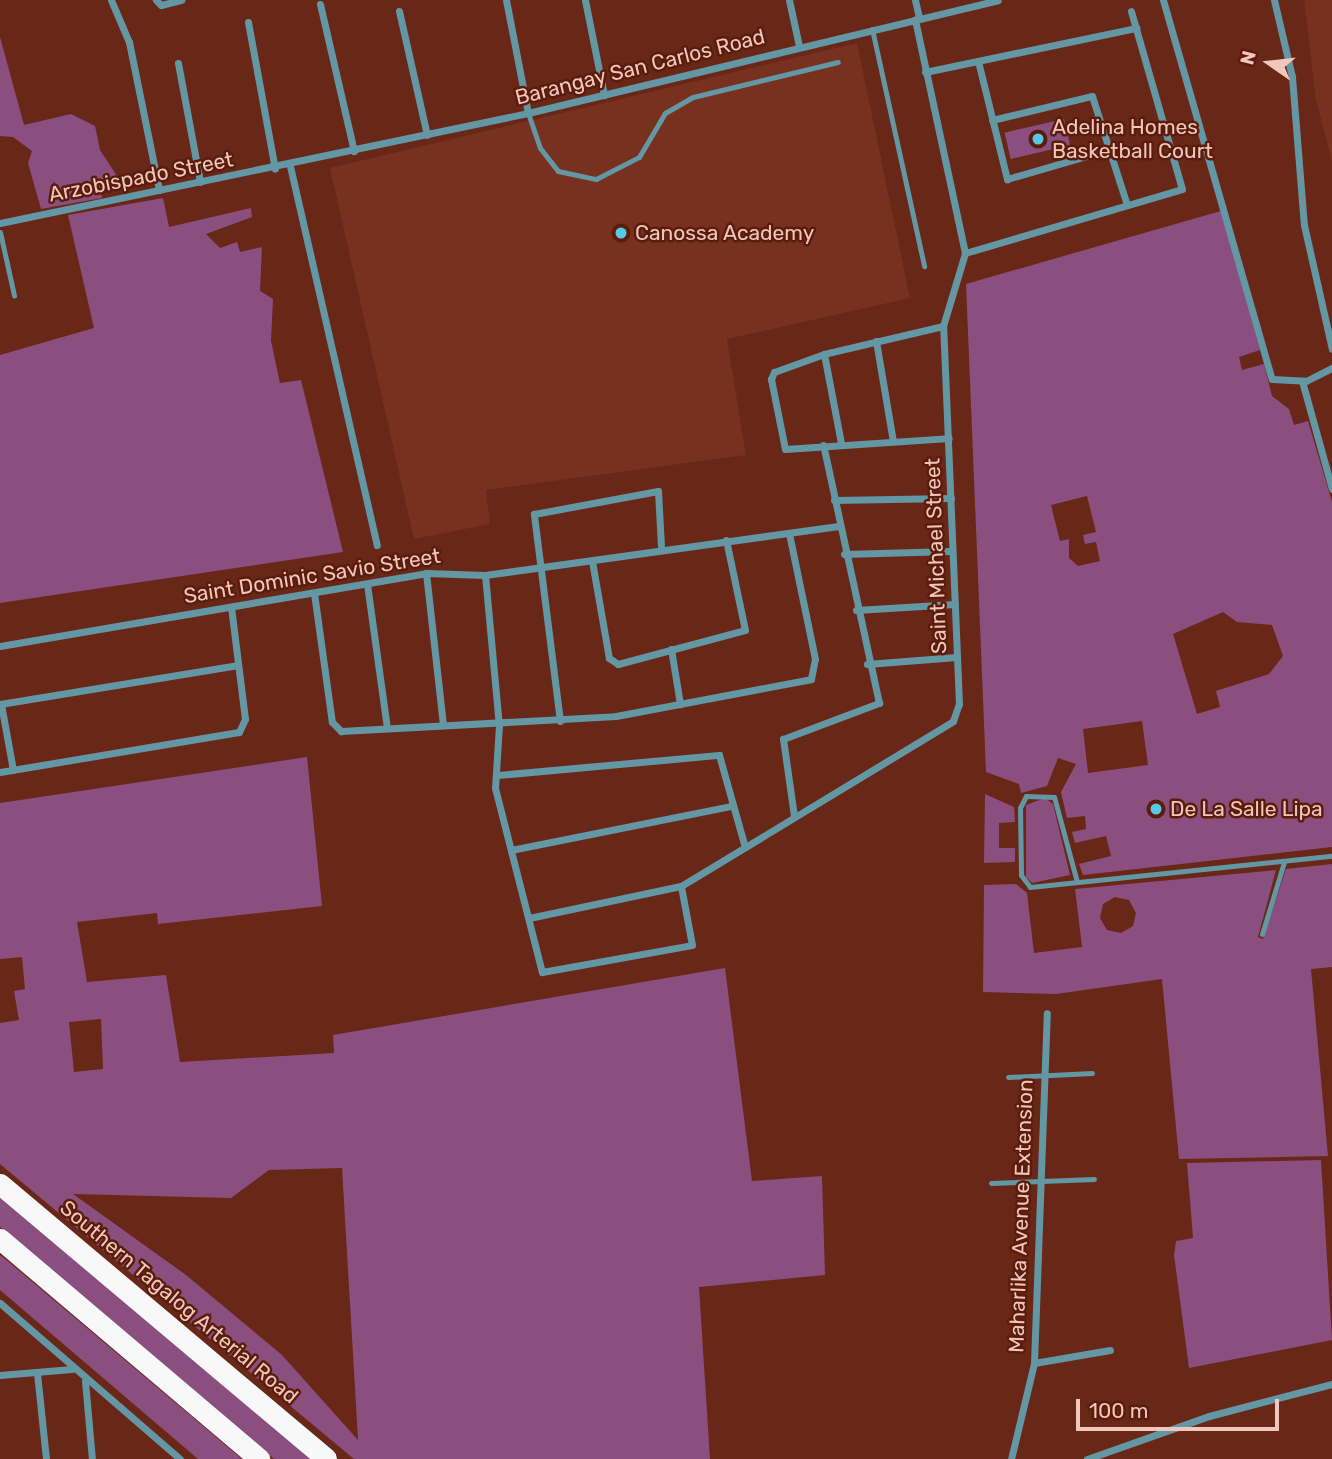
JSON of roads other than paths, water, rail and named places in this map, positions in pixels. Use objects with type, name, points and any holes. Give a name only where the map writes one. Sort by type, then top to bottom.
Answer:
[{"type":"highway","name":"Southern Tagalog Arterial Road","points":[[0,1184],[326,1459]]},
{"type":"highway","points":[[0,1239],[259,1459]]},
{"type":"street","points":[[111,0],[129,42],[159,190]]},
{"type":"street","points":[[156,0],[161,5],[181,0]]},
{"type":"street","points":[[506,0],[528,113]]},
{"type":"street","points":[[585,0],[604,95]]},
{"type":"street","points":[[789,0],[799,46]]},
{"type":"street","name":"Saint Michael Street","points":[[681,886],[744,844],[953,722],[957,657],[943,326],[965,253],[925,72],[915,0]]},
{"type":"street","name":"Barangay San Carlos Road","points":[[290,166],[528,113],[998,0]]},
{"type":"street","points":[[1163,0],[1272,379],[1302,381],[1332,368]]},
{"type":"street","points":[[1274,0],[1292,77],[1304,225],[1332,349]]},
{"type":"street","points":[[320,4],[354,151]]},
{"type":"street","points":[[399,11],[428,135]]},
{"type":"street","points":[[965,253],[1182,189],[1131,11]]},
{"type":"street","points":[[248,22],[275,169]]},
{"type":"street","points":[[925,72],[1136,28]]},
{"type":"street","points":[[978,61],[1009,180],[1110,149]]},
{"type":"street","points":[[178,63],[200,183]]},
{"type":"street","points":[[992,120],[1091,95],[1127,205]]},
{"type":"street","points":[[290,166],[377,545]]},
{"type":"street","name":"Arzobispado Street","points":[[0,223],[290,166]]},
{"type":"street","points":[[943,326],[824,354],[774,372],[771,379],[785,449],[841,443],[949,438]]},
{"type":"street","points":[[876,341],[892,440]]},
{"type":"street","points":[[824,354],[841,443]]},
{"type":"street","points":[[1302,381],[1332,489]]},
{"type":"street","points":[[794,816],[782,740],[876,709],[823,445]]},
{"type":"street","points":[[560,721],[539,568],[535,512],[654,490],[662,498],[662,546]]},
{"type":"street","points":[[834,500],[951,498]]},
{"type":"street","name":"Saint Dominic Savio Street","points":[[0,646],[426,573],[485,575],[592,561],[662,546],[789,534],[839,526]]},
{"type":"street","points":[[314,593],[334,726],[341,731],[560,721],[680,705],[811,679],[815,659],[789,534]]},
{"type":"street","points":[[592,561],[609,658],[618,664],[745,631],[726,540]]},
{"type":"street","points":[[844,554],[951,551]]},
{"type":"street","points":[[426,573],[443,725]]},
{"type":"street","points":[[485,575],[499,724],[498,775],[511,850],[542,972],[692,945],[681,886],[529,918]]},
{"type":"street","points":[[367,584],[387,728]]},
{"type":"street","points":[[856,610],[955,604]]},
{"type":"street","points":[[0,772],[235,734],[245,719],[230,607]]},
{"type":"street","points":[[671,649],[680,705]]},
{"type":"street","points":[[867,664],[957,657]]},
{"type":"street","points":[[13,770],[0,704],[237,665]]},
{"type":"street","points":[[498,775],[719,755],[727,765],[732,806],[744,844]]},
{"type":"street","points":[[511,850],[732,806]]},
{"type":"street","name":"Maharlika Avenue Extension","points":[[1011,1459],[1034,1363],[1047,1013]]},
{"type":"street","points":[[0,1303],[85,1381],[180,1459]]},
{"type":"street","points":[[1034,1363],[1110,1350]]},
{"type":"street","points":[[0,1375],[72,1369]]},
{"type":"street","points":[[37,1373],[46,1459]]},
{"type":"street","points":[[85,1381],[92,1459]]},
{"type":"street","points":[[1087,1459],[1209,1416],[1332,1384]]},
{"type":"lane","points":[[872,29],[924,266]]},
{"type":"lane","points":[[528,113],[540,148],[558,171],[596,178],[639,157],[664,113],[693,97],[838,62]]},
{"type":"lane","points":[[0,232],[13,295]]},
{"type":"lane","points":[[1077,882],[1058,802],[1046,793],[1026,796],[1020,808],[1023,883],[1033,888],[1332,856]]},
{"type":"lane","points":[[1262,934],[1284,862]]},
{"type":"lane","points":[[1008,1077],[1043,1078],[1092,1073]]},
{"type":"lane","points":[[991,1183],[1094,1179]]},
{"type":"place","name":"Adelina Homes Basketball Court","points":[[1038,139]]},
{"type":"place","name":"Canossa Academy","points":[[621,233]]},
{"type":"place","name":"De La Salle Lipa","points":[[1156,809]]}]
